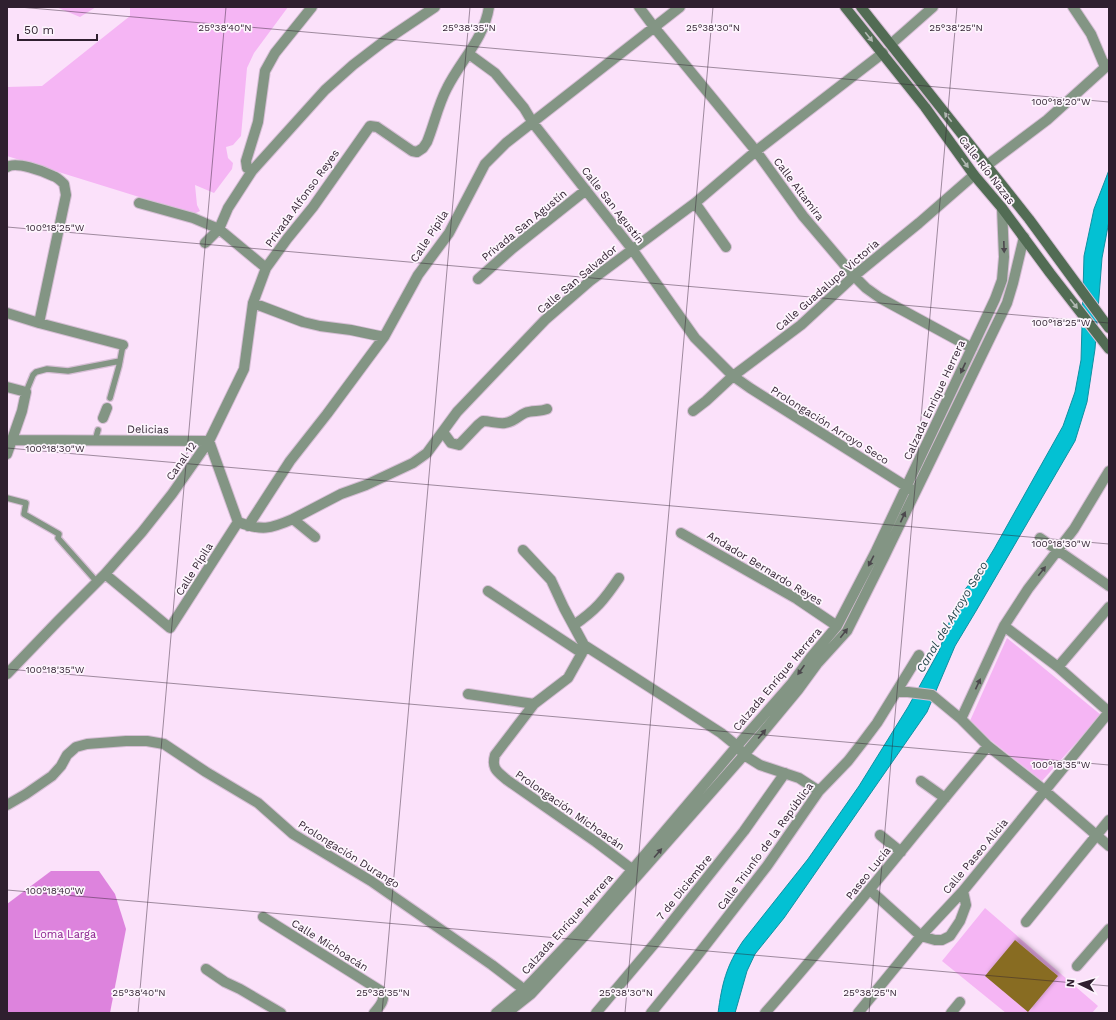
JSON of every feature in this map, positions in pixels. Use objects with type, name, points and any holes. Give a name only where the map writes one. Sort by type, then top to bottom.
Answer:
[{"type":"street","points":[[252,171],[247,168],[246,161],[258,122],[265,71],[275,53],[312,7]]},
{"type":"street","points":[[205,243],[219,229],[228,208],[252,171],[325,90],[353,65],[383,42],[435,7]]},
{"type":"street","points":[[469,54],[481,34],[487,19],[489,7]]},
{"type":"street","name":"Calle Altamira","points":[[639,7],[756,151],[803,216],[854,276],[866,288],[880,298],[972,348]]},
{"type":"street","name":"Calle Pípila","points":[[248,526],[290,461],[384,337],[418,275],[449,232],[485,164],[506,143],[680,7]]},
{"type":"street","name":"Calle Río Nazas","points":[[845,7],[925,107],[974,175],[1002,208],[1109,349]]},
{"type":"street","name":"Calle Río Nazas","points":[[861,7],[1029,219],[1109,328]]},
{"type":"street","points":[[891,44],[933,7]]},
{"type":"street","points":[[986,166],[1046,120],[1107,66],[1091,34],[1073,7]]},
{"type":"street","name":"Privada Alfonso Reyes","points":[[266,268],[324,192],[370,126],[377,127],[412,151],[417,152],[423,148],[427,142],[442,99],[469,54]]},
{"type":"street","name":"Calle San Agustín","points":[[469,54],[495,73],[524,108],[532,123],[632,248],[695,338],[733,376]]},
{"type":"street","name":"Calle San Salvador","points":[[238,522],[248,526],[265,529],[274,527],[293,519],[340,494],[366,485],[413,463],[427,453],[457,412],[545,320],[590,281],[632,248],[695,203],[756,151],[883,54]]},
{"type":"street","points":[[9,166],[19,165],[55,176],[64,184],[66,195],[39,323]]},
{"type":"street","name":"Calle Guadalupe Victoria","points":[[693,411],[733,376],[800,325],[854,276],[919,223],[974,175]]},
{"type":"street","name":"Privada San Agustín","points":[[478,279],[513,248],[586,190]]},
{"type":"street","points":[[139,203],[193,218],[219,229],[266,268]]},
{"type":"street","points":[[695,203],[726,247]]},
{"type":"street","name":"Calzada Enrique Herrera","points":[[507,1013],[528,992],[582,928],[636,872],[744,754],[798,690],[817,664],[847,631],[995,299],[1002,280],[1004,257],[1002,208]]},
{"type":"street","name":"Calzada Enrique Herrera","points":[[636,872],[737,746],[792,683],[837,626],[876,551],[911,489],[1007,303],[1024,237]]},
{"type":"street","name":"Canal 12","points":[[7,674],[105,574],[142,532],[172,494],[209,441],[244,369],[253,303],[266,268]]},
{"type":"street","points":[[253,303],[303,322],[384,337]]},
{"type":"street","points":[[7,313],[123,345]]},
{"type":"street","name":"Prolongación Arroyo Seco","points":[[733,376],[775,405],[911,489]]},
{"type":"street","points":[[7,387],[26,392],[7,454]]},
{"type":"street","points":[[103,418],[108,403]]},
{"type":"street","points":[[443,432],[451,443],[459,445],[478,425],[483,422],[490,421],[505,423],[512,421],[523,414],[547,409]]},
{"type":"street","name":"Delicias","points":[[12,440],[209,441]]},
{"type":"street","points":[[209,441],[238,522]]},
{"type":"street","points":[[961,719],[1004,626],[1028,589],[1074,529],[1109,471]]},
{"type":"street","points":[[293,519],[315,537]]},
{"type":"street","name":"Calle Pípila","points":[[105,574],[170,628],[238,522]]},
{"type":"street","name":"Andador Bernardo Reyes","points":[[681,533],[797,599],[837,626]]},
{"type":"street","points":[[1040,538],[1109,586]]},
{"type":"street","points":[[468,694],[534,704],[568,678],[583,649],[574,625],[551,580],[522,550]]},
{"type":"street","points":[[574,625],[588,616],[602,602],[619,578]]},
{"type":"street","points":[[488,591],[721,733],[744,754],[760,765],[799,778],[819,791]]},
{"type":"street","points":[[1058,667],[1109,608]]},
{"type":"street","points":[[1004,626],[1058,667],[1109,712]]},
{"type":"street","name":"Calle Triunfo de la República","points":[[651,1013],[767,866],[819,791],[848,761],[877,723],[919,655]]},
{"type":"street","points":[[897,692],[932,695],[961,719],[988,746],[1044,790],[1109,846]]},
{"type":"street","name":"Prolongación Michoacán","points":[[534,704],[496,755],[494,761],[495,768],[507,780],[636,872]]},
{"type":"street","name":"Calle Paseo Alicia","points":[[858,1013],[921,936],[963,891],[1109,712]]},
{"type":"street","name":"Prolongación Durango","points":[[7,805],[52,776],[61,766],[67,755],[76,747],[87,744],[126,741],[147,741],[164,744],[206,772],[258,803],[292,834],[371,881],[528,992]]},
{"type":"street","name":"Paseo Lucía","points":[[765,1013],[818,953],[988,746]]},
{"type":"street","name":"7 de Diciembre","points":[[596,1013],[655,943],[744,831],[785,773]]},
{"type":"street","points":[[921,781],[944,798]]},
{"type":"street","points":[[1026,922],[1109,820]]},
{"type":"street","points":[[880,835],[901,852]]},
{"type":"street","points":[[870,890],[921,936],[935,940],[942,940],[950,936],[956,929],[964,914],[966,905],[963,891]]},
{"type":"street","name":"Calle Michoacán","points":[[263,917],[381,991],[384,994],[383,999],[374,1013]]},
{"type":"street","points":[[1077,966],[1109,929]]},
{"type":"street","points":[[206,969],[225,982],[281,1013]]},
{"type":"street","name":"Calzada Enrique Herrera","points":[[496,1013],[528,992]]},
{"type":"street","points":[[951,1013],[960,1002]]},
{"type":"lane","points":[[108,403],[123,345]]},
{"type":"lane","points":[[26,392],[33,375],[39,371],[68,371],[120,361]]},
{"type":"lane","points":[[91,441],[98,430]]},
{"type":"lane","points":[[7,498],[26,503],[24,514],[59,534],[58,538],[97,582]]},
{"type":"shaded area","points":[[56,7],[96,7],[80,17]]},
{"type":"shaded area","points":[[130,7],[288,7],[254,53],[247,68],[241,136],[233,145],[226,147],[228,158],[233,163],[232,169],[214,193],[195,185],[197,205],[200,211],[194,214],[7,156],[7,87],[42,86],[130,16]]},
{"type":"shaded area","points":[[1007,638],[1101,715],[1042,781],[969,723]]},
{"type":"shaded area","points":[[985,908],[1098,1006],[1092,1013],[1006,1013],[942,961]]},
{"type":"green space","name":"Loma Larga","points":[[51,871],[99,871],[115,894],[126,929],[110,1013],[7,1013],[7,904]]},
{"type":"water","name":"Canal del Arroyo Seco","points":[[1109,170],[1109,221],[1102,258],[1095,349],[1087,402],[1075,441],[955,646],[927,712],[784,918],[755,954],[747,971],[735,1013],[718,1013],[721,993],[726,976],[737,950],[808,859],[859,786],[908,707],[939,651],[950,620],[966,588],[980,572],[994,549],[1063,426],[1075,392],[1081,360],[1084,256],[1094,209]]},
{"type":"building","points":[[1015,940],[1058,976],[1028,1012],[985,976]]}]
